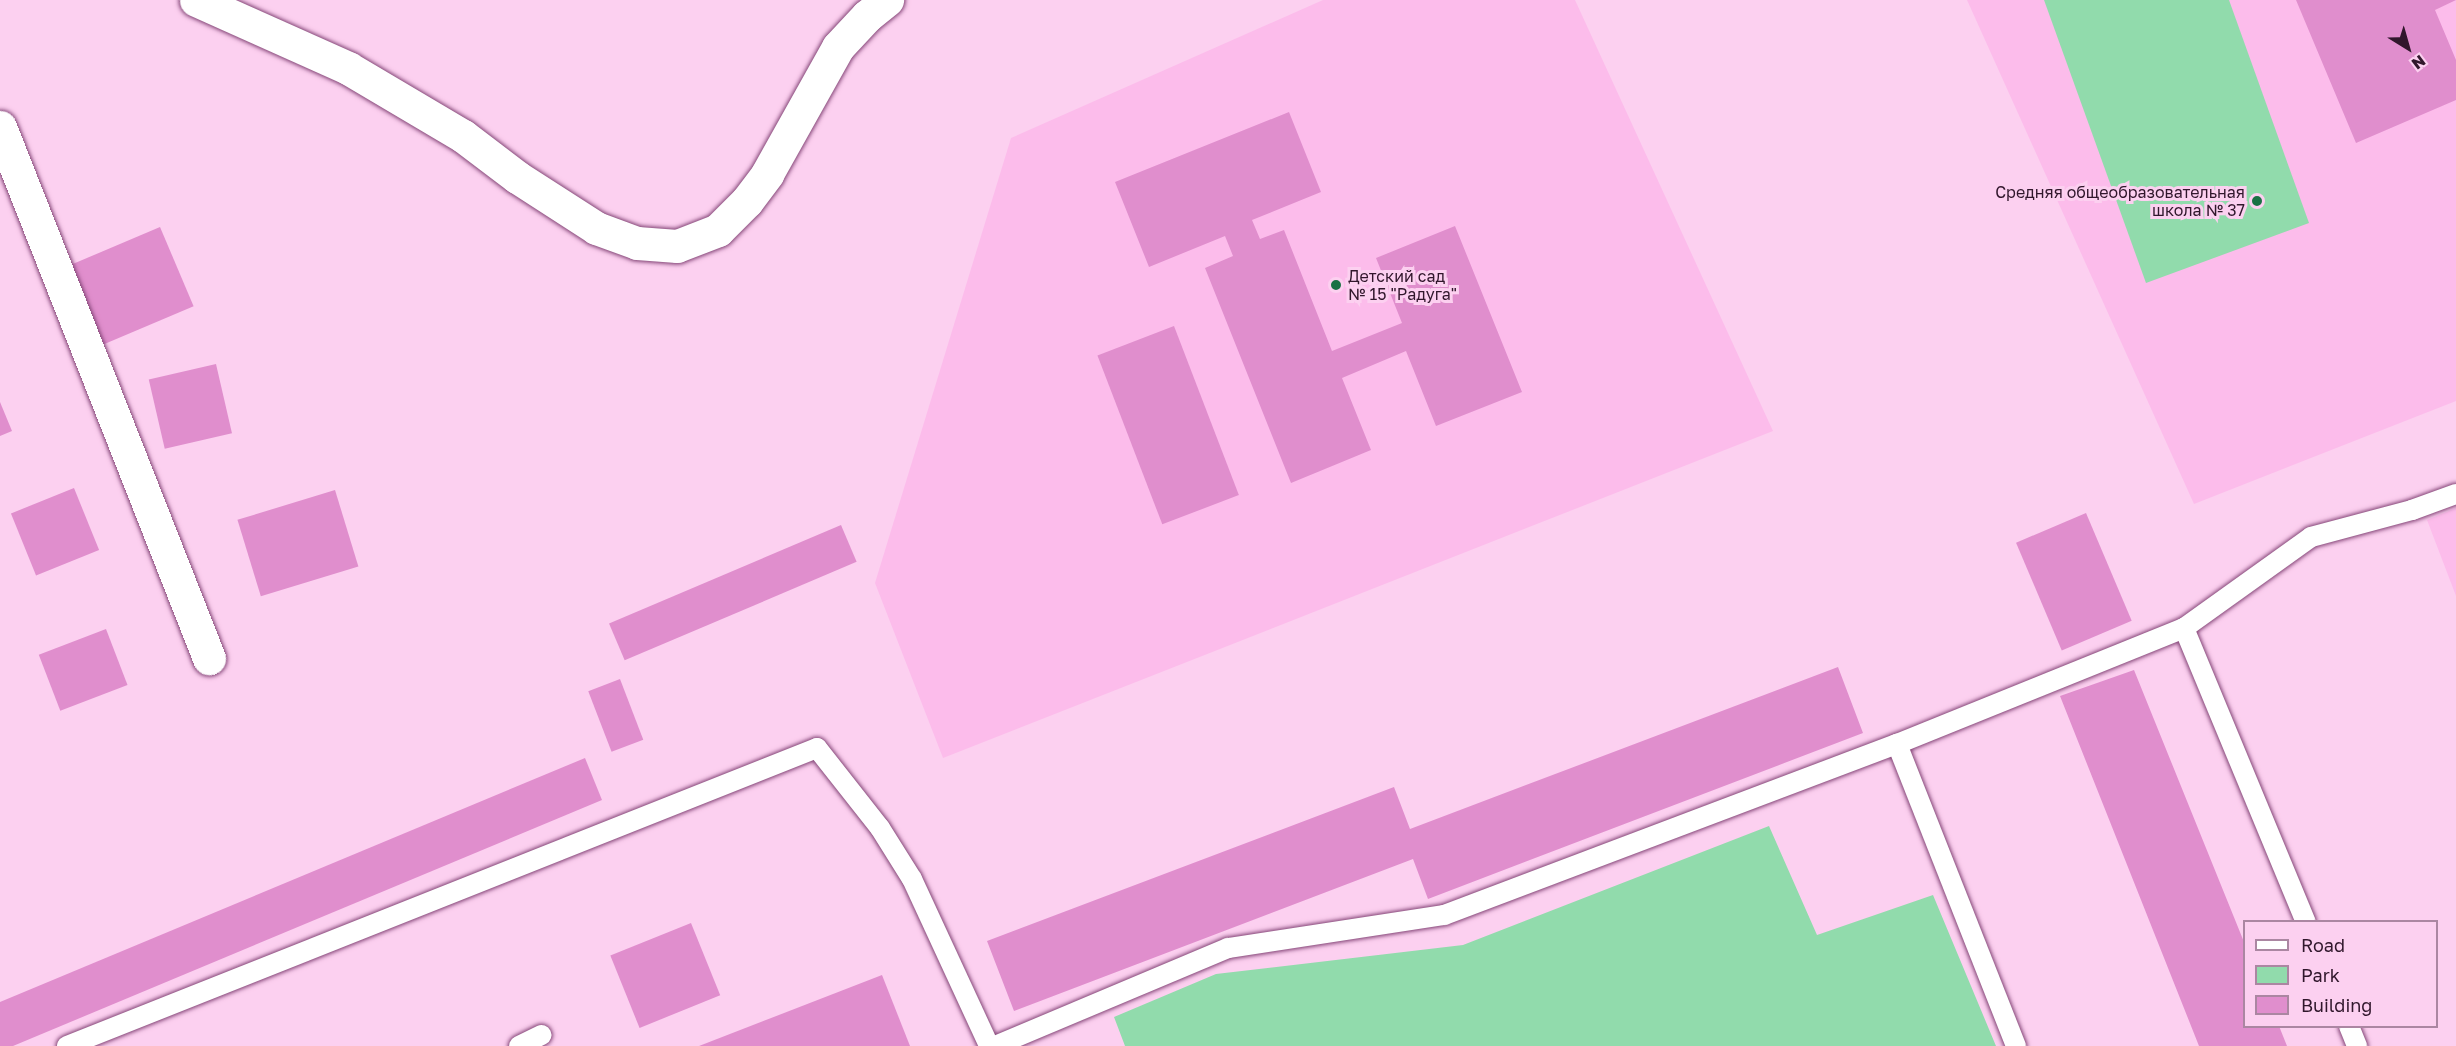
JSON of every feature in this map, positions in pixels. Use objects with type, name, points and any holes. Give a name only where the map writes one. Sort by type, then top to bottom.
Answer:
[{"type":"street","points":[[196,0],[348,68],[463,136],[517,177],[596,228],[637,243],[677,246],[718,230],[747,201],[766,174],[838,47],[867,16],[887,0]]},
{"type":"street","points":[[0,127],[210,658]]},
{"type":"lane","points":[[994,1046],[1016,1042],[1228,948],[1444,915],[1897,744],[2184,628],[2311,537],[2412,510],[2456,494]]},
{"type":"lane","points":[[2184,628],[2306,920]]},
{"type":"lane","points":[[1897,744],[2016,1046]]},
{"type":"lane","points":[[68,1046],[817,748],[880,828],[912,879],[989,1046]]},
{"type":"lane","points":[[2350,1028],[2357,1046]]},
{"type":"lane","points":[[519,1046],[542,1035]]},
{"type":"shaded area","name":"Детский сад № 15 \"Радуга\"","points":[[1323,0],[1575,0],[1773,431],[943,758],[875,583],[1011,138]]},
{"type":"shaded area","name":"Средняя общеобразовательная школа № 37","points":[[1967,0],[2456,0],[2456,401],[2194,504]]},
{"type":"shaded area","points":[[2456,508],[2456,596],[2427,520]]},
{"type":"green space","points":[[2044,0],[2229,0],[2309,223],[2146,283]]},
{"type":"green space","points":[[1769,826],[1817,935],[1933,895],[1996,1046],[1125,1046],[1114,1017],[1216,974],[1463,945]]},
{"type":"building","points":[[2296,0],[2456,0],[2435,10],[2456,60],[2456,100],[2356,143]]},
{"type":"building","points":[[1289,112],[1321,192],[1252,220],[1260,239],[1284,230],[1332,351],[1402,323],[1376,258],[1455,226],[1522,392],[1436,426],[1406,351],[1342,378],[1371,450],[1291,483],[1205,268],[1233,256],[1225,236],[1149,267],[1115,182]]},
{"type":"building","points":[[160,227],[194,306],[102,345],[68,266]]},
{"type":"building","points":[[1174,326],[1239,495],[1162,524],[1097,355]]},
{"type":"building","points":[[216,364],[232,433],[165,449],[149,380]]},
{"type":"building","points":[[0,402],[12,431],[0,436]]},
{"type":"building","points":[[74,488],[99,550],[36,576],[11,513]]},
{"type":"building","points":[[335,490],[358,567],[261,596],[237,520]]},
{"type":"building","points":[[2086,513],[2132,621],[2062,650],[2016,543]]},
{"type":"building","points":[[841,525],[857,562],[625,660],[609,623]]},
{"type":"building","points":[[106,629],[128,685],[60,711],[39,655]]},
{"type":"building","points":[[1838,667],[1863,733],[1428,899],[1413,859],[1014,1011],[987,941],[1394,787],[1410,829]]},
{"type":"building","points":[[2134,670],[2243,940],[2243,1028],[2280,1028],[2287,1046],[2199,1046],[2060,696]]},
{"type":"building","points":[[620,679],[643,740],[612,752],[588,691]]},
{"type":"building","points":[[585,758],[602,800],[13,1046],[0,1046],[0,1002]]},
{"type":"building","points":[[691,923],[720,995],[640,1028],[610,956]]},
{"type":"building","points":[[882,975],[910,1046],[699,1046]]},
{"type":"place","name":"Средняя общеобразовательная школа № 37","points":[[2257,201]]},
{"type":"place","name":"Детский сад № 15 \"Радуга\"","points":[[1336,285]]}]
